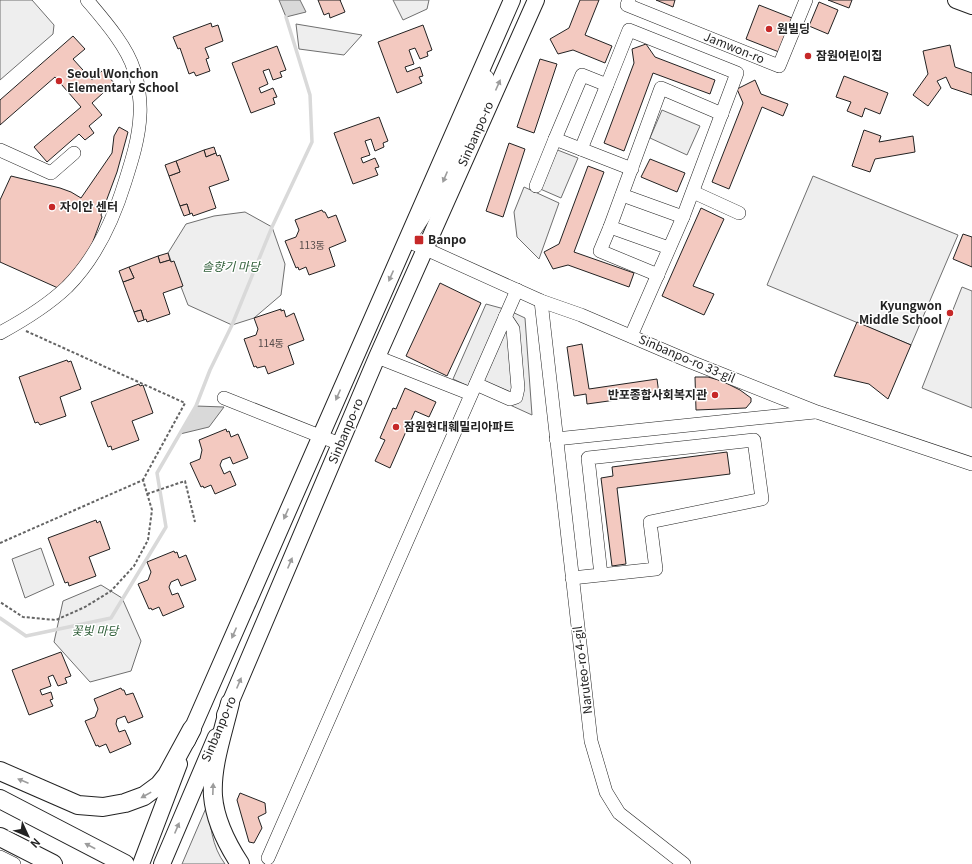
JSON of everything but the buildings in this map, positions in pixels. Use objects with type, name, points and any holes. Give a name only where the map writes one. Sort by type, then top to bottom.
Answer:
[{"type":"highway","points":[[230,703],[216,764],[213,796],[218,822],[228,845],[240,864]]},
{"type":"highway","points":[[0,771],[78,804],[103,807],[125,803],[144,796],[160,785],[192,729]]},
{"type":"highway","points":[[0,799],[125,864]]},
{"type":"highway","points":[[0,838],[53,864]]},
{"type":"main road","name":"Sinbanpo-ro","points":[[143,862],[192,729],[320,436],[398,260],[408,241],[512,0]]},
{"type":"main road","name":"Sinbanpo-ro","points":[[162,864],[377,357],[536,0]]},
{"type":"main road","points":[[956,0],[972,6]]},
{"type":"street","points":[[0,333],[37,312],[67,287],[93,256],[116,211],[131,164],[138,136],[141,113],[134,69],[106,22],[87,0]]},
{"type":"street","points":[[408,241],[436,198],[497,50],[520,0]]},
{"type":"street","name":"Jamwon-ro","points":[[629,0],[627,5],[779,66],[806,0]]},
{"type":"street","points":[[497,50],[502,22]]},
{"type":"street","points":[[581,149],[629,30],[737,73],[693,192],[632,336]]},
{"type":"street","points":[[536,186],[582,75],[607,85]]},
{"type":"street","points":[[658,275],[600,251],[632,169],[661,88],[722,114]]},
{"type":"street","points":[[555,139],[632,169]]},
{"type":"street","points":[[0,150],[51,173],[74,153]]},
{"type":"street","points":[[693,192],[739,213]]},
{"type":"street","points":[[622,195],[683,217]]},
{"type":"street","points":[[610,227],[669,248]]},
{"type":"street","name":"Sinbanpo-ro 33-gil","points":[[408,241],[541,301],[581,315],[691,362],[816,412],[972,464]]},
{"type":"street","points":[[224,398],[340,444],[358,393],[413,268],[425,248]]},
{"type":"street","points":[[268,858],[517,290]]},
{"type":"street","name":"Naruteo-ro 4-gil","points":[[541,301],[591,741],[606,792],[619,813],[684,864]]},
{"type":"street","points":[[377,357],[474,389],[510,398],[516,397],[518,388],[513,329],[505,317]]},
{"type":"street","points":[[556,439],[816,412]]},
{"type":"street","points":[[572,578],[601,575],[656,569],[650,522],[762,499],[754,440],[588,458],[601,575]]},
{"type":"street","points":[[0,857],[14,864]]},
{"type":"path","points":[[0,543],[142,480],[185,403],[14,325]]},
{"type":"path","points":[[0,602],[23,617],[56,620],[85,607],[111,591],[134,566],[148,540],[152,510],[142,480]]},
{"type":"path","points":[[147,494],[185,481],[195,522]]},
{"type":"green space","points":[[0,0],[32,0],[54,25],[53,34],[0,80]]},
{"type":"green space","points":[[393,0],[429,0],[427,9],[403,20]]},
{"type":"green space","points":[[296,24],[362,35],[344,55],[299,49]]},
{"type":"green space","points":[[662,110],[700,126],[687,155],[650,138]]},
{"type":"green space","points":[[555,149],[578,158],[561,198],[538,188]]},
{"type":"green space","points":[[813,176],[958,235],[911,345],[767,285]]},
{"type":"green space","points":[[524,187],[559,203],[539,259],[517,237],[514,212]]},
{"type":"green space","name":"솔향기 마당","points":[[245,212],[272,227],[285,264],[281,295],[254,318],[232,325],[188,305],[168,253],[186,224],[214,216]]},
{"type":"green space","points":[[962,287],[972,291],[972,408],[922,388]]},
{"type":"green space","points":[[41,548],[54,585],[25,598],[12,559]]},
{"type":"green space","name":"꽃빛 마당","points":[[101,585],[122,598],[141,641],[131,671],[90,682],[54,642],[63,601]]},
{"type":"green space","points":[[209,801],[214,842],[225,864],[182,864]]},
{"type":"shaded area","points":[[279,0],[300,0],[306,12],[286,17]]},
{"type":"shaded area","points":[[486,304],[508,310],[525,318],[532,415],[453,379]]},
{"type":"shaded area","points":[[196,406],[224,407],[209,427],[180,434]]},
{"type":"waterway","points":[[0,618],[26,636],[111,618],[166,527],[157,473],[196,406],[210,370],[232,325],[272,227],[312,142],[310,95],[286,17]]},
{"type":"place","name":"원빌딩","points":[[769,29]]},
{"type":"place","name":"잠원어린이집","points":[[808,56]]},
{"type":"place","name":"Seoul Wonchon Elementary School","points":[[59,81]]},
{"type":"place","name":"자이안 센터","points":[[52,207]]},
{"type":"place","name":"Banpo","points":[[419,240]]},
{"type":"place","name":"Kyungwon Middle School","points":[[950,313]]},
{"type":"place","name":"반포종합사회복지관","points":[[715,395]]},
{"type":"place","name":"잠원현대훼밀리아파트","points":[[396,427]]}]
